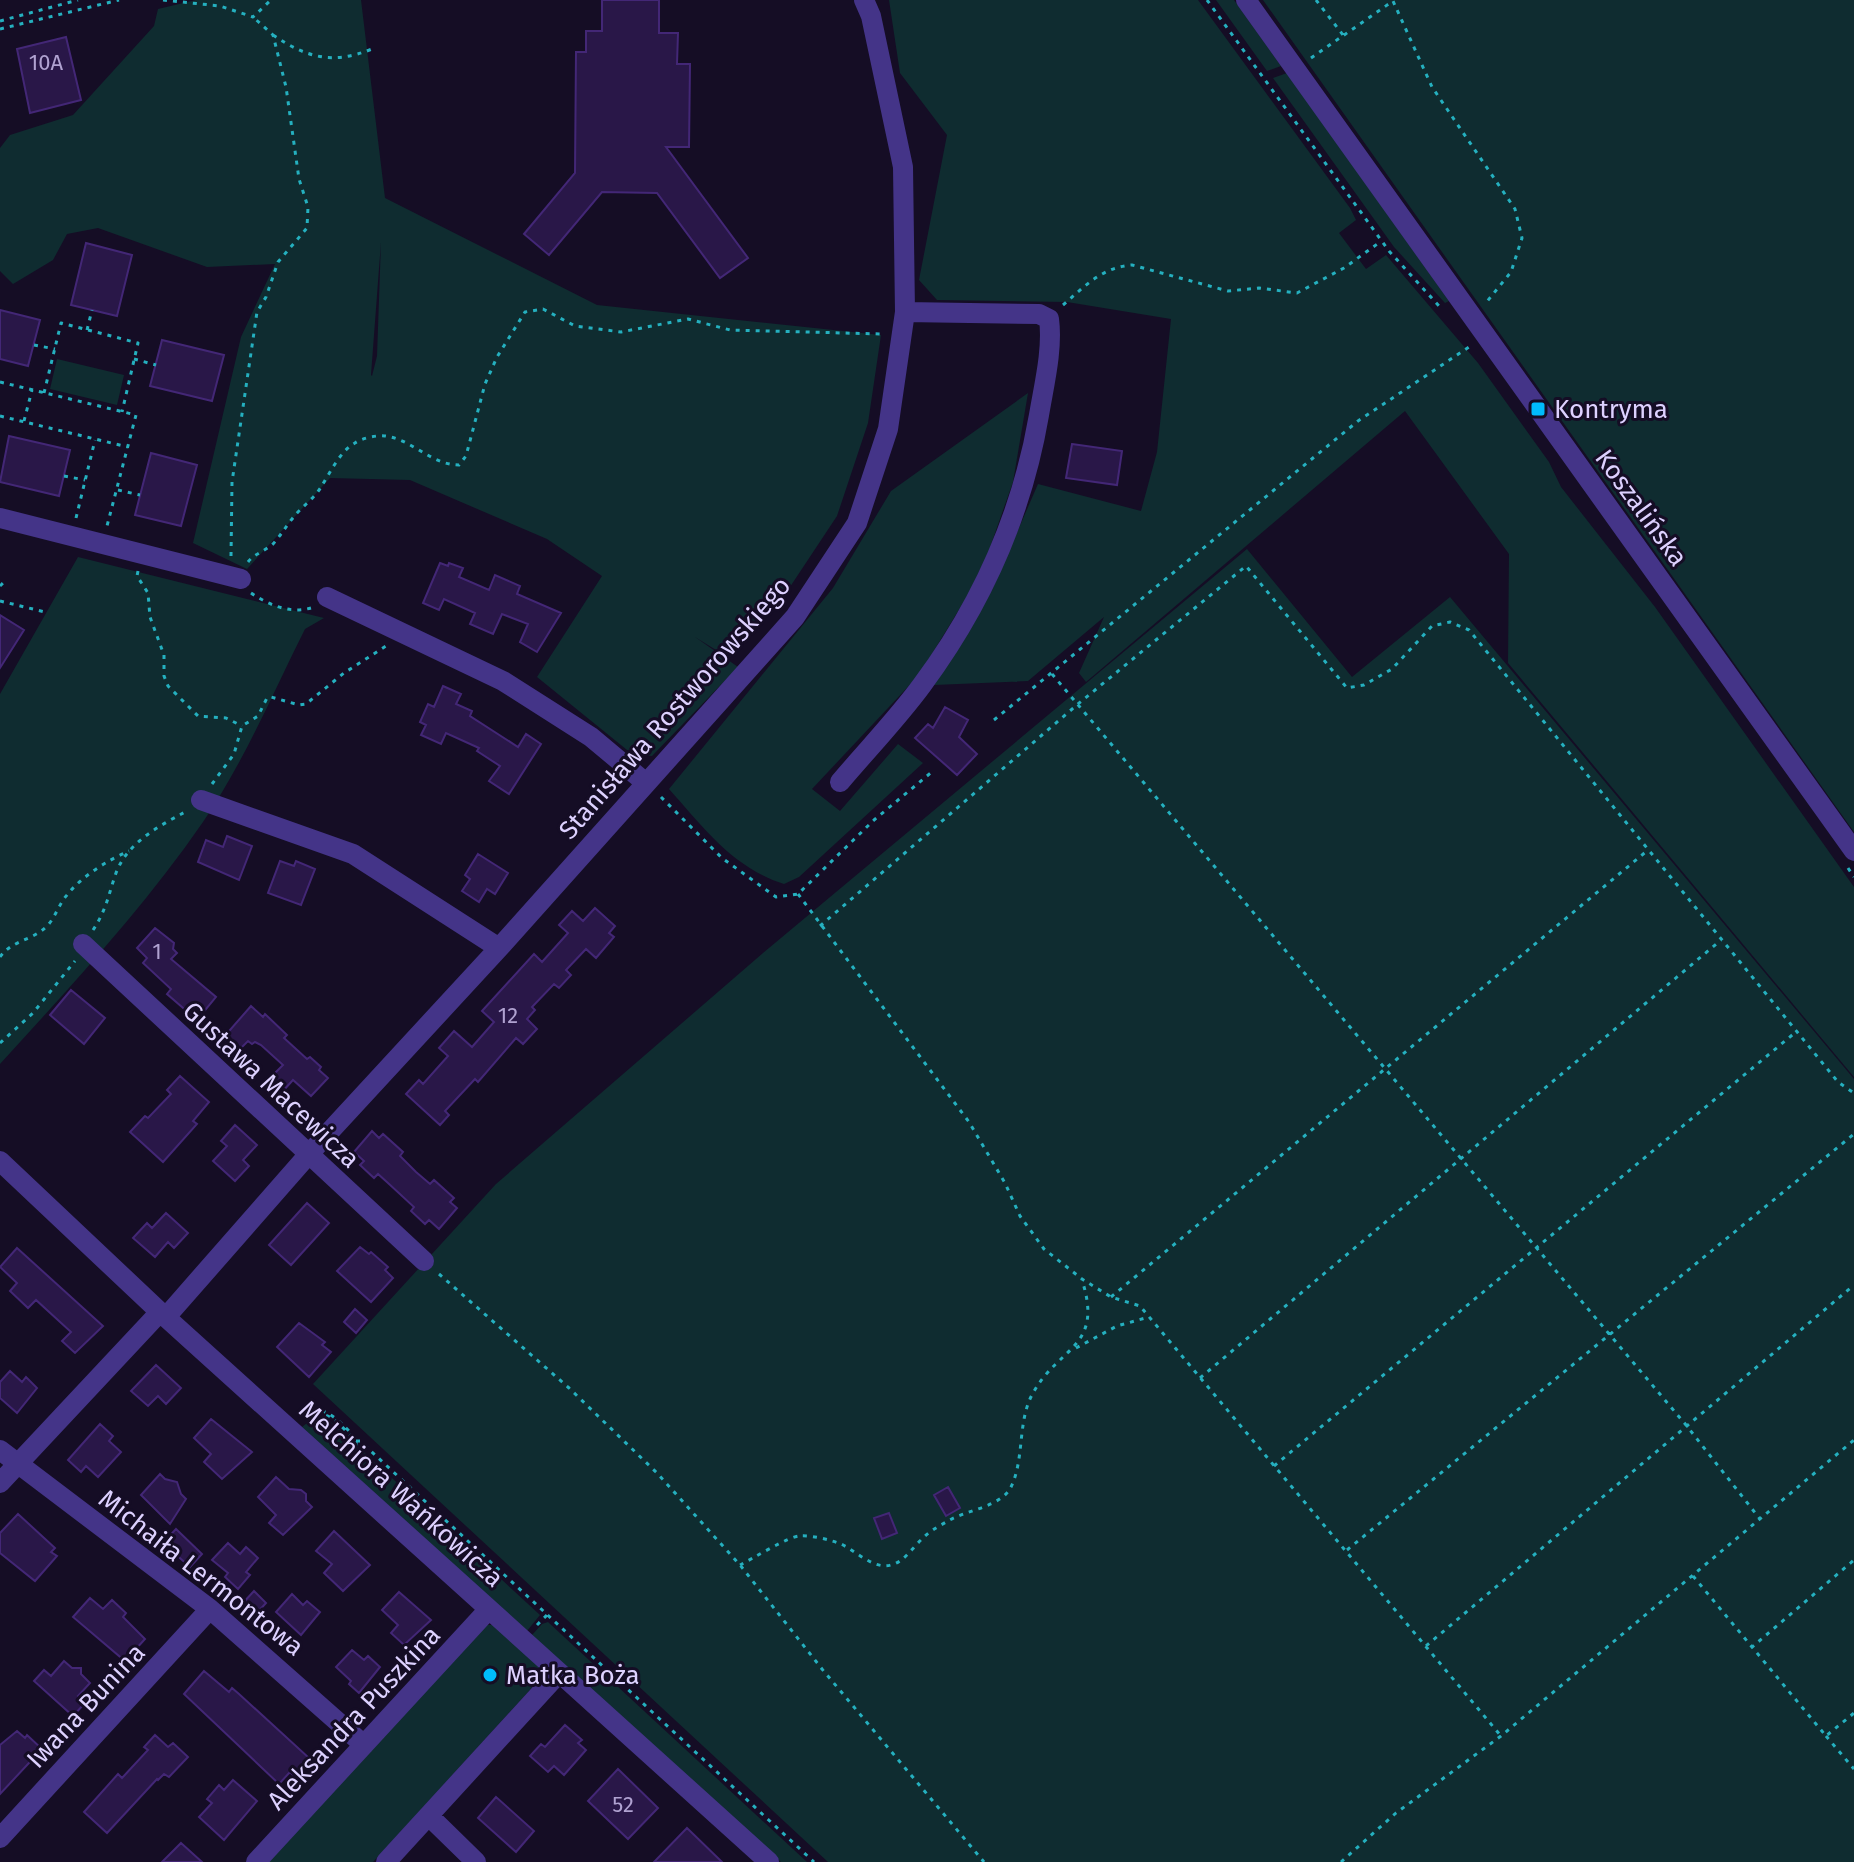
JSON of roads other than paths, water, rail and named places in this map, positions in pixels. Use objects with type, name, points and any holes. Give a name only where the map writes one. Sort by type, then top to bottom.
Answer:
[{"type":"street","name":"Stanisława Rostworowskiego","points":[[0,1483],[163,1314],[499,948],[795,617],[857,523],[888,429],[905,312],[903,167],[871,16],[864,0]]},
{"type":"street","name":"Koszalińska","points":[[1246,0],[1480,327],[1850,858]]},
{"type":"street","points":[[840,782],[921,687],[961,628],[995,565],[1033,451],[1050,331],[1049,319],[1039,314],[905,312]]},
{"type":"street","points":[[0,518],[241,579]]},
{"type":"street","points":[[327,597],[503,681],[591,737],[646,783]]},
{"type":"street","points":[[201,800],[353,854],[499,948]]},
{"type":"street","name":"Gustawa Macewicza","points":[[83,944],[424,1261]]},
{"type":"street","name":"Melchiora Wańkowicza","points":[[0,1161],[163,1314],[769,1862]]},
{"type":"street","name":"Michaiła Lermontowa","points":[[0,1450],[210,1609],[364,1745]]},
{"type":"street","name":"Iwana Bunina","points":[[0,1838],[210,1609]]},
{"type":"street","name":"Aleksandra Puszkina","points":[[256,1862],[489,1609]]},
{"type":"street","points":[[386,1862],[559,1673]]},
{"type":"street","points":[[429,1816],[476,1862]]},
{"type":"place","name":"Kontryma","points":[[1538,409]]},
{"type":"place","name":"Matka Boża","points":[[490,1675]]}]
